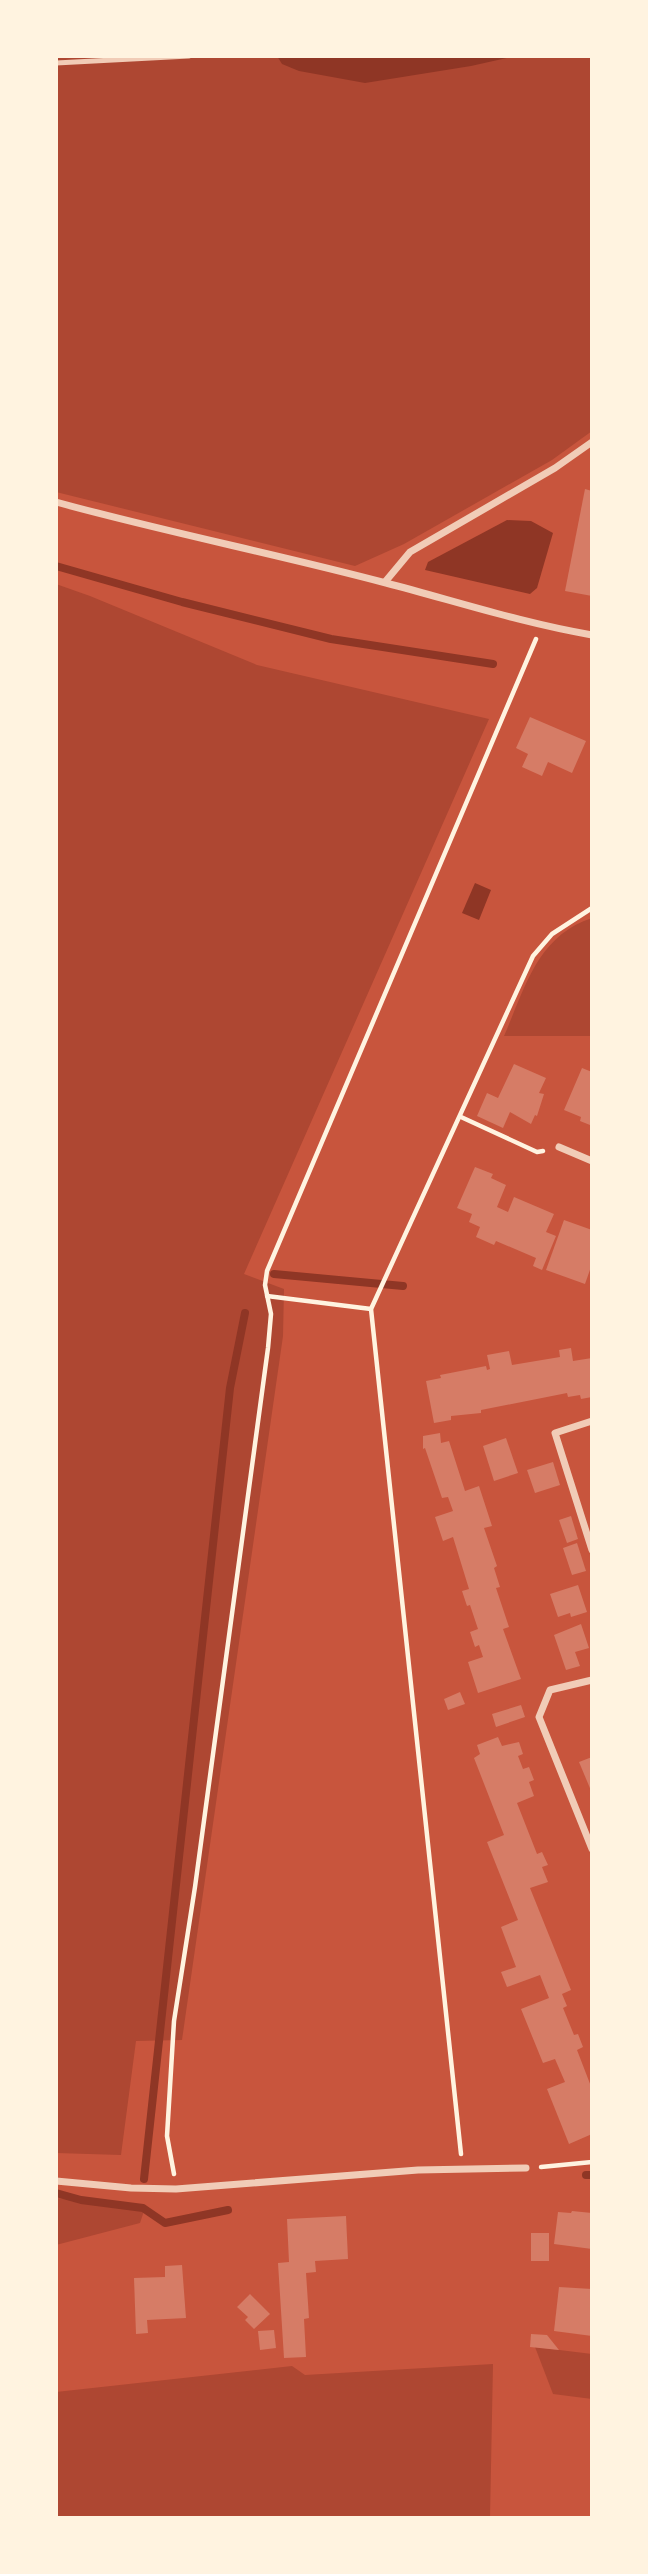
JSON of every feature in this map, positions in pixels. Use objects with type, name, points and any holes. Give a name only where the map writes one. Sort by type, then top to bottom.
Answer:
[{"type":"street","points":[[385,582],[410,552],[555,468],[592,442]]},
{"type":"street","points":[[56,502],[151,528],[385,582],[541,626],[592,635]]},
{"type":"street","points":[[559,1147],[592,1161]]},
{"type":"street","points":[[592,1421],[555,1433],[592,1550]]},
{"type":"street","points":[[592,1680],[550,1690],[539,1717],[592,1849]]},
{"type":"street","points":[[56,2181],[176,2189],[330,2176],[526,2168]]},
{"type":"lane","points":[[56,63],[189,56]]},
{"type":"path","points":[[176,2189],[167,2136],[174,2021],[195,1887],[266,1362],[271,1314],[267,1296],[267,1271],[541,626]]},
{"type":"path","points":[[463,2169],[371,1309],[533,956],[552,934],[592,908]]},
{"type":"path","points":[[461,1117],[537,1152],[559,1147]]},
{"type":"path","points":[[267,1296],[371,1309]]},
{"type":"path","points":[[526,2168],[592,2162]]},
{"type":"shaded area","points":[[56,56],[592,56],[592,431],[552,460],[404,544],[355,566],[56,492]]},
{"type":"shaded area","points":[[277,56],[515,56],[365,83],[299,71],[282,64]]},
{"type":"shaded area","points":[[507,520],[531,521],[553,533],[537,588],[530,594],[425,570],[428,562]]},
{"type":"shaded area","points":[[56,584],[257,665],[489,719],[244,1274],[284,1289],[283,1336],[182,2040],[136,2041],[121,2155],[56,2153]]},
{"type":"shaded area","points":[[475,883],[491,890],[479,920],[462,913]]},
{"type":"shaded area","points":[[592,918],[592,1036],[504,1036],[527,982],[546,951],[558,937],[573,926]]},
{"type":"shaded area","points":[[56,2198],[146,2205],[140,2223],[56,2245]]},
{"type":"shaded area","points":[[535,2347],[592,2354],[592,2399],[553,2394]]},
{"type":"shaded area","points":[[493,2364],[490,2518],[56,2518],[56,2392],[292,2366],[305,2375]]},
{"type":"building","points":[[585,489],[592,491],[592,596],[565,591]]},
{"type":"building","points":[[530,717],[586,741],[572,773],[548,762],[542,776],[522,767],[528,754],[516,748]]},
{"type":"building","points":[[514,1064],[546,1078],[539,1093],[544,1094],[537,1116],[535,1115],[531,1124],[510,1112],[503,1128],[477,1116],[487,1093],[498,1098]]},
{"type":"building","points":[[582,1068],[592,1072],[590,1125],[580,1121],[581,1117],[564,1110]]},
{"type":"building","points":[[475,1167],[493,1174],[491,1178],[506,1185],[497,1207],[508,1212],[514,1197],[554,1214],[546,1232],[556,1236],[542,1270],[533,1266],[536,1258],[496,1241],[494,1245],[476,1237],[480,1227],[469,1222],[472,1214],[457,1208]]},
{"type":"building","points":[[564,1220],[592,1230],[592,1264],[585,1284],[546,1270]]},
{"type":"building","points":[[571,1348],[573,1361],[592,1358],[592,1397],[568,1397],[567,1393],[481,1410],[481,1413],[451,1416],[451,1420],[434,1423],[426,1381],[441,1378],[440,1375],[486,1366],[487,1370],[490,1369],[487,1355],[509,1351],[512,1365],[560,1357],[559,1350]]},
{"type":"building","points":[[440,1433],[441,1443],[449,1441],[465,1491],[479,1486],[492,1526],[484,1528],[497,1566],[494,1568],[500,1587],[496,1588],[509,1627],[503,1629],[521,1679],[478,1693],[468,1662],[483,1657],[479,1645],[475,1647],[470,1632],[478,1629],[462,1591],[469,1589],[453,1537],[443,1541],[435,1517],[453,1511],[448,1497],[442,1498],[425,1448],[423,1449],[423,1436]]},
{"type":"building","points":[[506,1438],[518,1473],[494,1481],[483,1446]]},
{"type":"building","points":[[553,1462],[560,1485],[535,1493],[527,1470]]},
{"type":"building","points":[[571,1516],[578,1539],[567,1543],[559,1520]]},
{"type":"building","points":[[577,1543],[586,1571],[572,1575],[563,1548]]},
{"type":"building","points":[[578,1585],[587,1612],[571,1617],[570,1613],[558,1617],[550,1594]]},
{"type":"building","points":[[581,1624],[589,1648],[575,1652],[580,1666],[566,1670],[554,1635]]},
{"type":"building","points":[[460,1692],[465,1704],[448,1710],[444,1699]]},
{"type":"building","points":[[521,1705],[525,1717],[496,1727],[492,1714]]},
{"type":"building","points":[[498,1737],[502,1746],[519,1742],[523,1754],[518,1756],[523,1769],[529,1767],[534,1780],[529,1782],[534,1796],[517,1803],[537,1854],[542,1852],[548,1865],[542,1867],[548,1882],[530,1888],[571,1990],[562,1994],[567,2006],[563,2008],[574,2035],[578,2034],[583,2047],[577,2050],[592,2089],[592,2134],[569,2144],[547,2089],[565,2082],[555,2059],[543,2063],[521,2009],[549,1998],[540,1975],[507,1987],[501,1972],[516,1967],[501,1927],[518,1920],[487,1842],[504,1835],[474,1758],[480,1754],[477,1745]]},
{"type":"building","points":[[592,1757],[592,1793],[579,1762]]},
{"type":"building","points":[[558,2212],[592,2213],[592,2249],[554,2244]]},
{"type":"building","points":[[346,2216],[348,2259],[315,2261],[316,2272],[306,2273],[309,2318],[304,2319],[306,2357],[284,2358],[278,2263],[289,2262],[287,2219]]},
{"type":"building","points":[[531,2233],[549,2233],[549,2261],[531,2261]]},
{"type":"building","points":[[182,2265],[186,2318],[147,2320],[148,2333],[136,2334],[134,2278],[165,2277],[165,2266]]},
{"type":"building","points":[[559,2287],[592,2289],[592,2336],[554,2331]]},
{"type":"building","points":[[250,2294],[270,2314],[254,2329],[245,2320],[248,2317],[237,2307]]},
{"type":"building","points":[[274,2330],[276,2348],[260,2350],[258,2331]]},
{"type":"building","points":[[531,2334],[547,2335],[559,2350],[530,2347]]},
{"type":"waterway","points":[[56,566],[182,602],[331,639],[493,664]]},
{"type":"waterway","points":[[274,1274],[403,1286]]},
{"type":"waterway","points":[[144,2179],[230,1388],[245,1313]]},
{"type":"waterway","points":[[586,2175],[592,2175]]},
{"type":"waterway","points":[[56,2193],[81,2200],[143,2208],[165,2223],[228,2210]]}]
